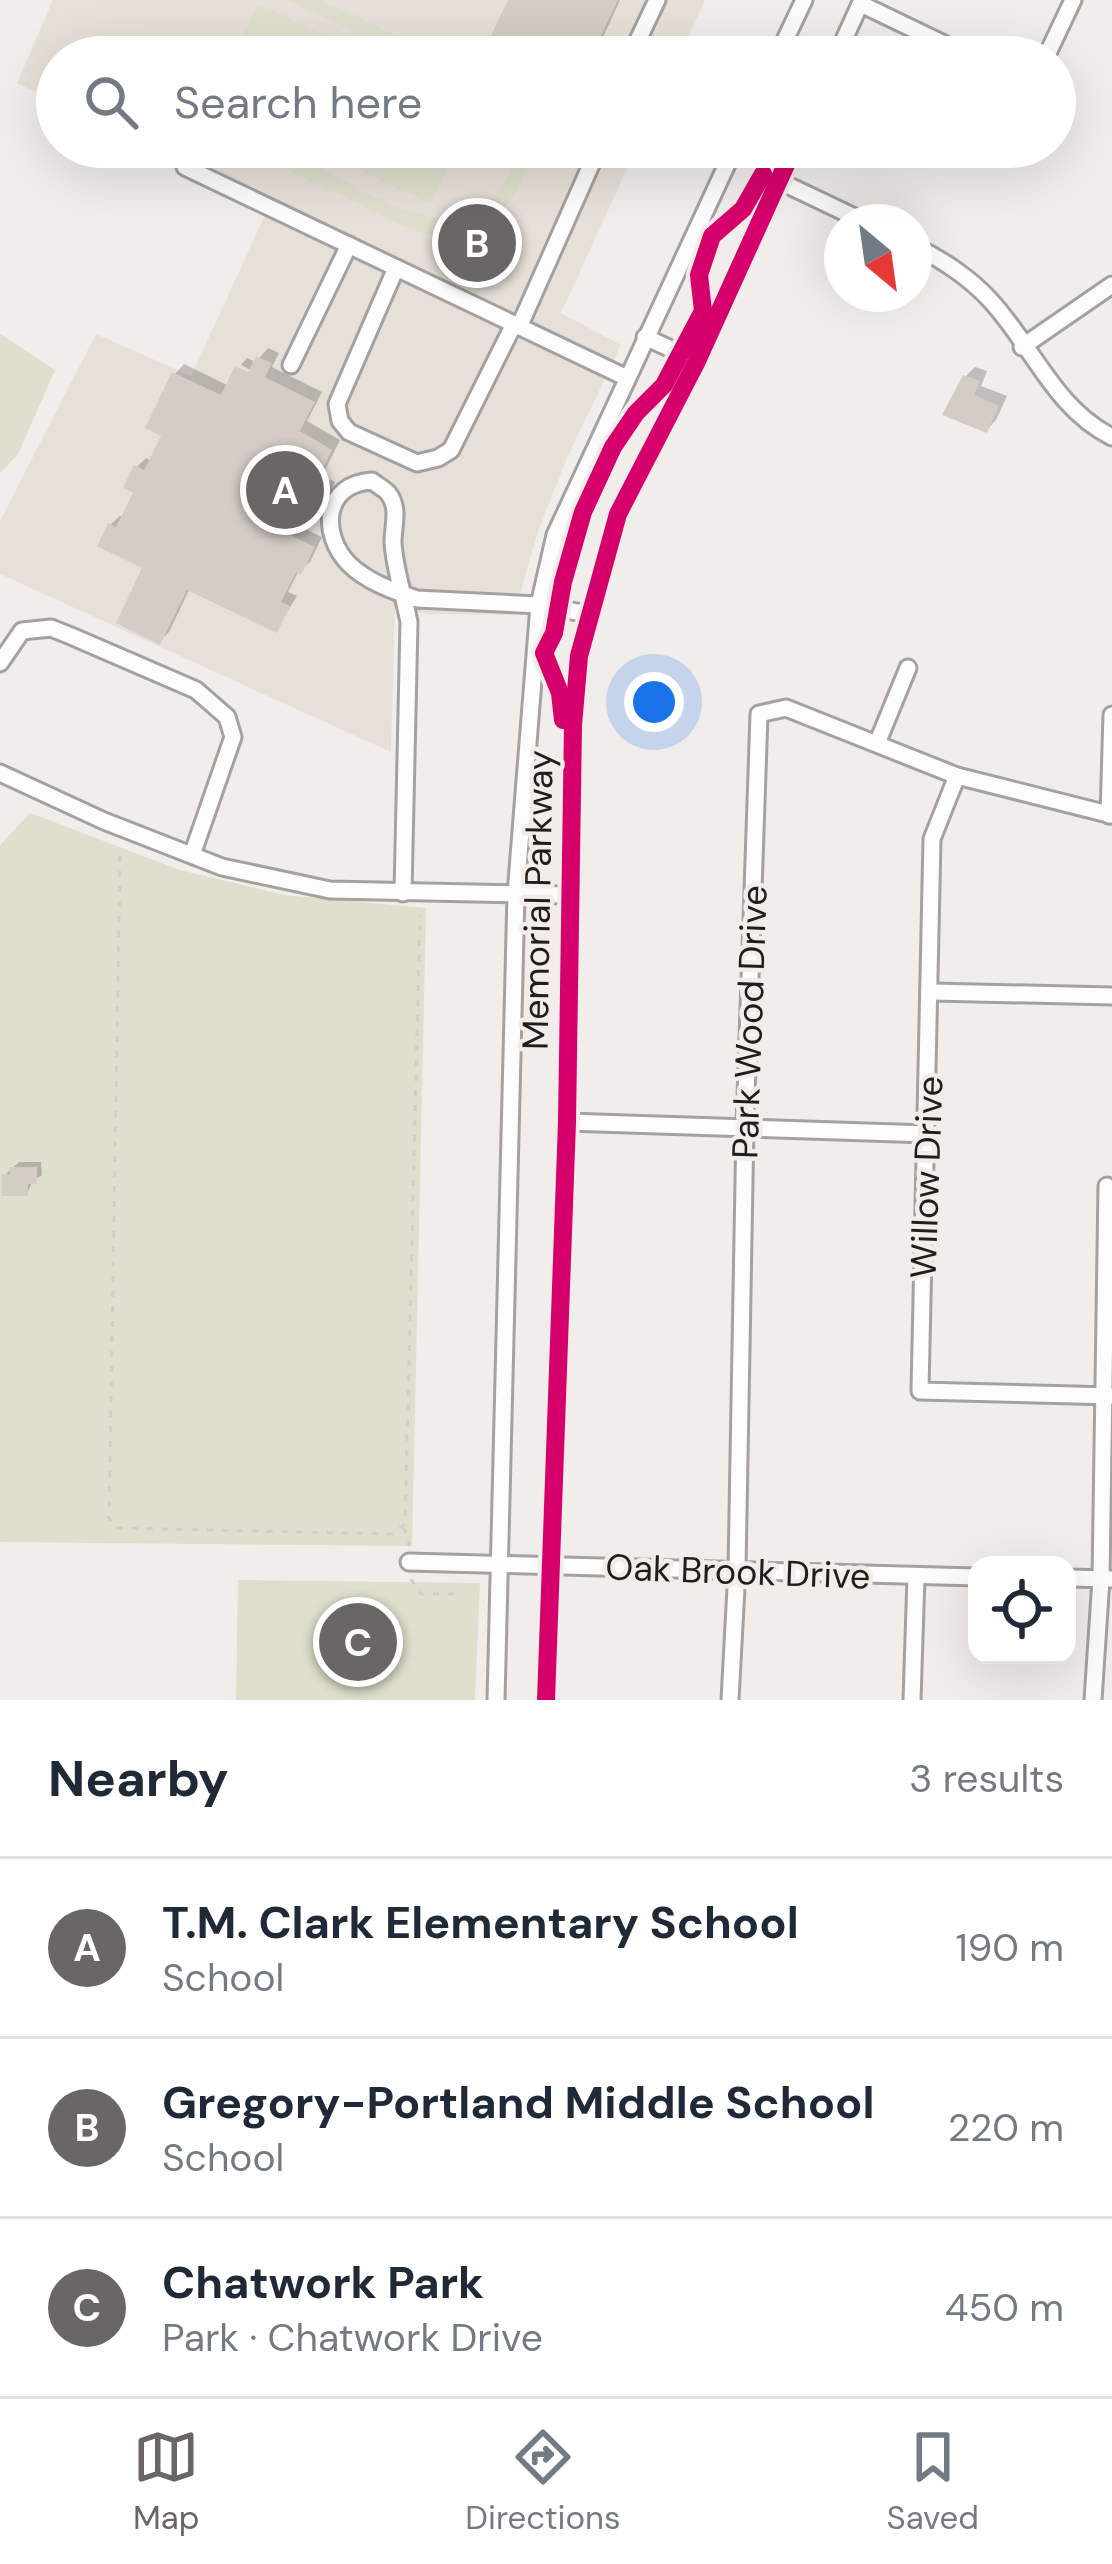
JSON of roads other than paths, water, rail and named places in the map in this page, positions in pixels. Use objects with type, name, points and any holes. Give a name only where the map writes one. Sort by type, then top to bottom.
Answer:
[{"type":"street","points":[[641,36],[657,0]]},
{"type":"street","points":[[787,36],[804,0]]},
{"type":"street","points":[[1056,36],[1072,0]]},
{"type":"street","points":[[846,36],[862,2],[929,36]]},
{"type":"street","points":[[187,168],[627,378]]},
{"type":"street","points":[[396,268],[337,404],[340,422],[349,432],[417,463],[452,450],[589,168]]},
{"type":"street","name":"Memorial Parkway","points":[[496,1700],[516,894],[539,605],[555,535],[725,168]]},
{"type":"street","name":"Memorial Parkway","points":[[547,1700],[567,1122],[573,725],[579,656],[618,514],[697,361],[785,168]]},
{"type":"street","points":[[779,181],[827,204]]},
{"type":"street","points":[[291,365],[349,245]]},
{"type":"street","points":[[932,257],[990,300],[1090,427],[1112,437]]},
{"type":"street","points":[[1022,346],[1112,285]]},
{"type":"street","points":[[645,337],[697,361]]},
{"type":"street","points":[[403,893],[409,622],[404,595],[393,544],[396,517],[389,495],[372,481],[354,482],[338,493],[330,512],[333,536],[348,563],[386,589],[404,595],[417,599],[539,605],[588,614]]},
{"type":"street","points":[[0,663],[22,631],[51,628],[196,690],[227,717],[233,737],[192,855]]},
{"type":"street","points":[[878,741],[908,668]]},
{"type":"street","name":"Park Wood Drive","points":[[730,1700],[760,714],[786,708],[957,776],[1110,814]]},
{"type":"street","points":[[1110,814],[1112,715]]},
{"type":"street","points":[[0,773],[104,821],[222,867],[330,890],[569,895]]},
{"type":"street","name":"Willow Drive","points":[[957,776],[932,839],[920,1391],[1108,1396]]},
{"type":"street","points":[[932,992],[1112,996]]},
{"type":"street","points":[[567,1122],[927,1134]]},
{"type":"street","points":[[1093,1700],[1107,1579],[1107,1186]]},
{"type":"street","name":"Oak Brook Drive","points":[[409,1562],[968,1577]]},
{"type":"street","points":[[912,1700],[916,1576]]},
{"type":"street","points":[[1076,1578],[1107,1579]]},
{"type":"place","name":"Gregory-Portland Middle School","points":[[477,243]]},
{"type":"place","name":"T.M. Clark Elementary School","points":[[285,490]]},
{"type":"place","name":"Chatwork Park","points":[[358,1642]]}]
